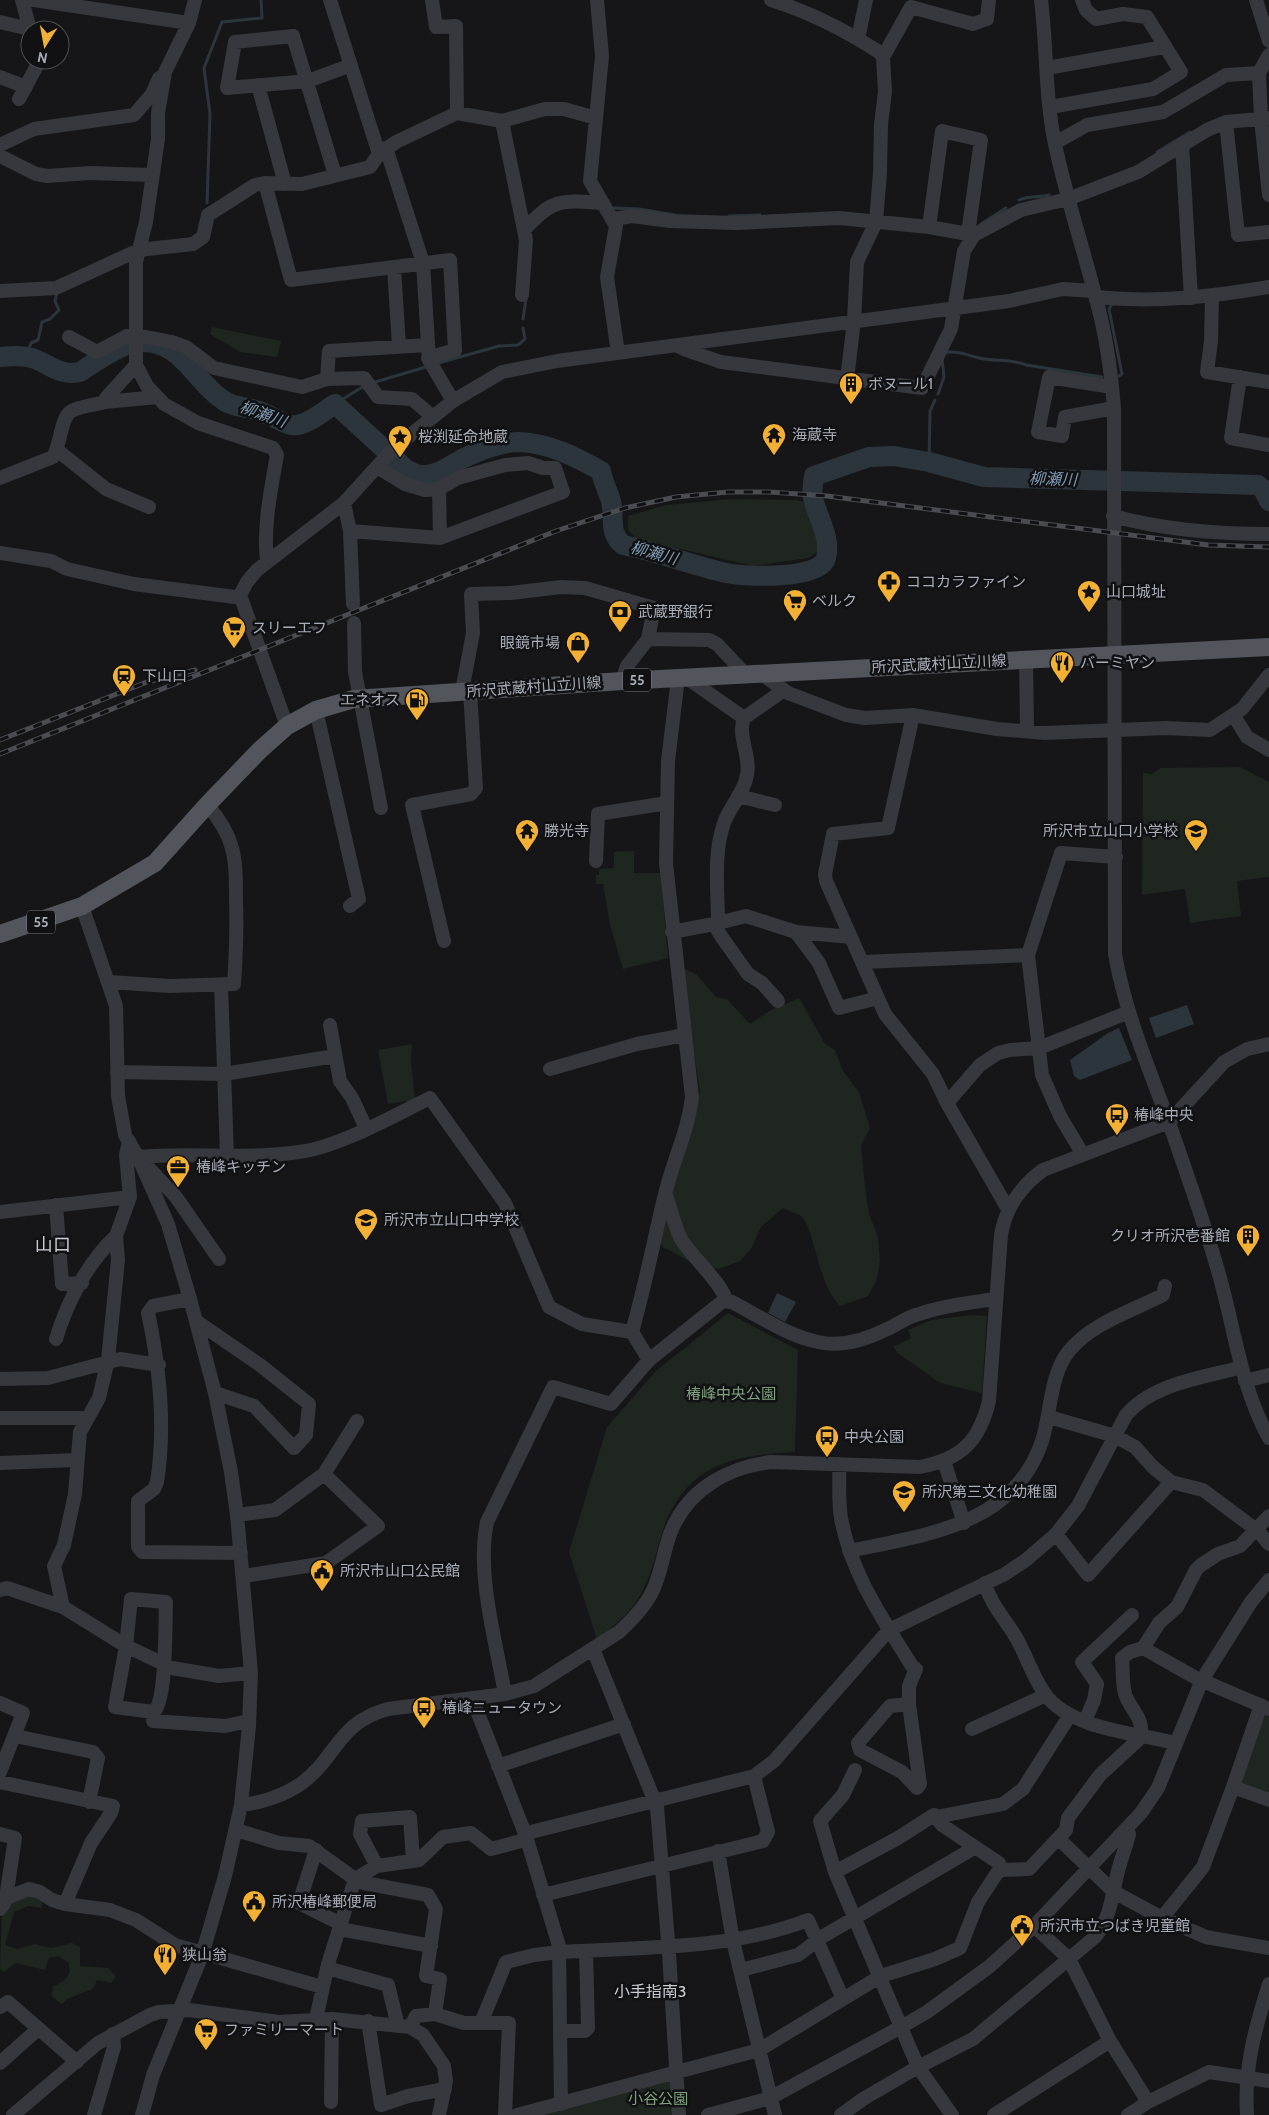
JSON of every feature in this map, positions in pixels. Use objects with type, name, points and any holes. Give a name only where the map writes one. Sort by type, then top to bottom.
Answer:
[{"type":"main road","name":"所沢武蔵村山立川線","points":[[0,934],[82,906],[155,863],[207,805],[260,750],[287,726],[316,710],[361,698],[1026,658],[1269,647]]},
{"type":"street","points":[[22,0],[29,20]]},
{"type":"street","points":[[34,0],[87,3],[189,23]]},
{"type":"street","points":[[0,144],[34,129],[134,115],[152,94],[157,82],[165,72],[189,23],[195,0]]},
{"type":"street","points":[[330,0],[351,65],[423,263],[430,358],[453,401]]},
{"type":"street","points":[[432,0],[436,26],[456,26],[457,113]]},
{"type":"street","points":[[597,0],[602,56],[590,181],[602,203],[614,219],[616,226],[607,277],[618,353]]},
{"type":"street","points":[[771,0],[797,8],[858,39],[879,52],[883,57]]},
{"type":"street","points":[[858,39],[866,0]]},
{"type":"street","points":[[847,379],[854,321],[857,262],[876,222],[880,174],[880,124],[885,92],[883,57],[911,7],[973,24],[987,18],[990,0]]},
{"type":"street","points":[[1041,0],[1046,68],[1055,143],[1068,198],[1095,294],[1108,353],[1114,408],[1113,654],[1116,857],[1114,938],[1118,973],[1129,1012],[1217,1265],[1245,1381],[1255,1411],[1269,1438]]},
{"type":"street","points":[[1050,107],[1152,89],[1181,72],[1146,17],[1123,14],[1096,19],[1086,10],[1082,0]]},
{"type":"street","points":[[1256,0],[1269,41]]},
{"type":"street","points":[[0,22],[20,26]]},
{"type":"street","points":[[335,175],[308,81],[293,36],[235,42],[228,88],[308,81],[351,65]]},
{"type":"street","points":[[1046,68],[1164,47]]},
{"type":"street","points":[[1269,55],[1259,74],[1265,118],[1269,195]]},
{"type":"street","points":[[0,77],[22,93],[35,70]]},
{"type":"street","points":[[165,72],[158,113],[158,139],[135,281],[135,360],[140,375],[164,404],[198,423],[273,448],[277,455],[270,495],[266,542],[267,561]]},
{"type":"street","points":[[1055,143],[1087,125],[1164,112],[1226,75],[1259,74]]},
{"type":"street","points":[[258,85],[285,184]]},
{"type":"street","points":[[0,291],[56,288],[139,250],[194,244],[203,237],[208,215],[245,191],[265,183],[302,184],[324,180],[335,175],[370,167],[382,151],[457,113],[502,121],[545,109],[564,109],[596,118]]},
{"type":"street","points":[[614,219],[632,216],[699,222],[839,218],[929,227],[971,235],[1021,210],[1068,198],[1138,172],[1182,144],[1226,122],[1265,118]]},
{"type":"street","points":[[502,121],[526,240],[522,295]]},
{"type":"street","points":[[1226,122],[1238,236],[1269,232]]},
{"type":"street","points":[[678,345],[686,350],[721,362],[922,388],[950,330],[964,251],[971,235],[981,140],[942,131],[929,227]]},
{"type":"street","points":[[1182,144],[1191,298]]},
{"type":"street","points":[[0,156],[36,174],[47,176],[90,173],[152,175]]},
{"type":"street","points":[[265,183],[292,280],[450,260],[454,350],[430,358],[399,346],[329,351],[327,379]]},
{"type":"street","points":[[524,230],[542,210],[564,200],[602,203]]},
{"type":"street","points":[[394,267],[399,346]]},
{"type":"street","points":[[0,553],[51,562],[67,569],[134,584],[235,597],[240,595],[247,582],[267,561],[344,503],[385,459],[434,417],[453,401],[502,372],[557,361],[1009,300],[1063,289],[1140,300],[1212,297],[1269,287]]},
{"type":"street","points":[[1212,297],[1211,341],[1207,372],[1269,382]]},
{"type":"street","points":[[69,337],[97,352],[127,336],[172,342],[186,347],[214,368],[302,387],[327,379],[369,383],[378,397],[412,399],[434,417]]},
{"type":"street","points":[[105,402],[106,398],[135,360]]},
{"type":"street","points":[[1112,387],[1049,377],[1038,432],[1062,436],[1065,417],[1114,408]]},
{"type":"street","points":[[1240,378],[1231,438],[1269,445]]},
{"type":"street","points":[[0,478],[52,457],[57,450],[66,416],[71,411],[105,402],[157,397]]},
{"type":"street","points":[[57,450],[106,490],[149,507]]},
{"type":"street","points":[[350,531],[440,538],[563,492],[555,468],[543,468],[528,463],[474,472],[439,489],[425,490],[405,484],[385,459]]},
{"type":"street","points":[[439,489],[440,538]]},
{"type":"street","points":[[344,503],[350,531],[353,604]]},
{"type":"street","points":[[1113,516],[1139,523],[1196,531],[1269,534]]},
{"type":"street","points":[[444,941],[412,805],[471,794],[476,788],[466,691],[473,633],[471,594],[511,593],[561,587],[585,588],[654,608],[648,639],[627,666],[622,681]]},
{"type":"street","points":[[240,595],[287,726]]},
{"type":"street","points":[[354,623],[355,672],[381,808]]},
{"type":"street","points":[[648,639],[709,640],[717,644],[754,674],[784,690],[846,715],[865,718],[913,715],[997,730],[1045,733],[1166,728],[1210,730],[1234,716],[1269,675]]},
{"type":"street","points":[[1026,658],[1027,731]]},
{"type":"street","points":[[649,1360],[632,1332],[648,1276],[666,1192],[690,1115],[691,1078],[672,932],[666,863],[668,761],[682,678],[744,718]]},
{"type":"street","points":[[778,1001],[762,983],[748,974],[720,936],[716,924],[719,844],[725,821],[747,776],[749,760],[742,725],[744,718],[784,690]]},
{"type":"street","points":[[316,710],[359,899],[350,906]]},
{"type":"street","points":[[913,715],[888,828],[833,834],[824,874],[885,1014],[933,1074],[947,1103],[1008,1209]]},
{"type":"street","points":[[1234,716],[1247,737],[1269,750]]},
{"type":"street","points":[[738,796],[775,805]]},
{"type":"street","points":[[596,861],[598,814],[667,803]]},
{"type":"street","points":[[109,982],[170,986],[234,984],[238,936],[237,863],[224,826],[207,805]]},
{"type":"street","points":[[1082,1153],[1048,1092],[1042,1075],[1028,955],[1061,853],[1116,857]]},
{"type":"street","points":[[82,906],[116,1006],[117,1072],[121,1118],[128,1141],[138,1157],[166,1218],[190,1299],[214,1393],[231,1472],[237,1515],[244,1576],[251,1674],[250,1721],[241,1805],[236,1830],[202,1955],[153,2074],[142,2115]]},
{"type":"street","points":[[672,932],[746,916],[796,932],[851,937]]},
{"type":"street","points":[[796,932],[820,963],[839,1008],[878,998]]},
{"type":"street","points":[[863,962],[1028,955]]},
{"type":"street","points":[[221,985],[227,1156]]},
{"type":"street","points":[[947,1103],[980,1065],[989,1058],[1010,1050],[1039,1048],[1129,1012]]},
{"type":"street","points":[[330,1025],[340,1082],[352,1098],[366,1128]]},
{"type":"street","points":[[550,1069],[637,1044],[685,1035]]},
{"type":"street","points":[[241,1805],[277,1796],[303,1783],[357,1722],[372,1714],[388,1709],[504,1694],[534,1686],[619,1632],[643,1606],[656,1581],[672,1529],[682,1512],[703,1488],[718,1478],[749,1465],[796,1461],[913,1467],[944,1461],[959,1453],[970,1443],[984,1419],[992,1386],[994,1299],[1001,1235],[1008,1209],[1029,1180],[1042,1170],[1082,1153],[1168,1122],[1224,1062],[1247,1049],[1269,1044]]},
{"type":"street","points":[[117,1072],[224,1074],[335,1056]]},
{"type":"street","points":[[138,1157],[227,1156],[300,1152],[326,1145],[430,1098],[505,1203],[549,1307],[582,1324],[632,1332]]},
{"type":"street","points":[[63,1607],[54,1566],[66,1537],[75,1494],[76,1460],[80,1432],[99,1398],[108,1360],[118,1260],[116,1236],[130,1197],[126,1155],[128,1141]]},
{"type":"street","points":[[138,1157],[186,1210],[219,1259]]},
{"type":"street","points":[[666,1192],[681,1238],[693,1256],[723,1291],[726,1301]]},
{"type":"street","points":[[0,1212],[130,1197]]},
{"type":"street","points":[[56,1205],[62,1284],[82,1283]]},
{"type":"street","points":[[166,1218],[186,1210]]},
{"type":"street","points":[[56,1339],[65,1309],[82,1283],[90,1266],[104,1247],[116,1236]]},
{"type":"street","points":[[849,1551],[940,1532],[964,1523],[985,1512],[1000,1500],[1026,1472],[1036,1456],[1056,1382],[1063,1361],[1070,1350],[1102,1325],[1163,1295],[1165,1286]]},
{"type":"street","points":[[190,1299],[153,1306],[148,1313],[159,1365],[162,1430],[158,1478],[154,1490],[138,1501],[138,1547],[142,1552],[241,1553]]},
{"type":"street","points":[[504,1694],[485,1577],[483,1539],[486,1522],[552,1387],[611,1404],[649,1360],[720,1302],[726,1301],[802,1338],[821,1343],[844,1343],[860,1340],[884,1331],[913,1316],[941,1307],[994,1299]]},
{"type":"street","points":[[196,1321],[260,1365],[309,1404],[306,1435],[294,1448],[254,1406],[214,1393]]},
{"type":"street","points":[[0,1379],[48,1378],[108,1360],[120,1359],[159,1365]]},
{"type":"street","points":[[316,2019],[322,1987],[339,1923],[355,1879],[376,1866],[419,1860],[443,1837],[471,1833],[491,1849],[521,1841],[531,1832],[754,1776],[774,1761],[889,1630],[1005,1574],[1026,1560],[1056,1534],[1078,1506],[1126,1415],[1145,1397],[1158,1391],[1242,1367]]},
{"type":"street","points":[[1245,1381],[1269,1375]]},
{"type":"street","points":[[1048,1417],[1116,1436],[1135,1447],[1171,1482],[1203,1490],[1258,1531],[1269,1544]]},
{"type":"street","points":[[0,1418],[88,1418]]},
{"type":"street","points":[[237,1515],[275,1510],[324,1474],[357,1420]]},
{"type":"street","points":[[0,1463],[76,1460]]},
{"type":"street","points":[[944,1461],[964,1523]]},
{"type":"street","points":[[839,1464],[841,1517],[849,1551],[863,1587],[889,1630],[916,1669],[909,1686],[909,1704],[920,1784],[917,1788],[902,1772],[860,1750],[858,1743],[890,1706],[909,1704]]},
{"type":"street","points":[[244,1576],[326,1563],[378,1526],[324,1474]]},
{"type":"street","points":[[1056,1534],[1088,1575],[1171,1482]]},
{"type":"street","points":[[517,2115],[759,2050],[881,1976],[935,1959],[960,1948],[985,1889],[997,1873],[1002,1870],[1029,1869],[1066,1830],[1068,1818],[1100,1775],[1138,1740],[1141,1734],[1140,1718],[1125,1694],[1122,1658],[1130,1652],[1143,1648],[1159,1623],[1177,1606],[1196,1570],[1218,1554],[1240,1546],[1258,1531],[1269,1516]]},
{"type":"street","points":[[708,2115],[770,2098],[901,2028],[927,2012],[990,1966],[1034,1926],[1088,1867],[1126,1830],[1158,1788],[1202,1680],[1251,1602],[1269,1580]]},
{"type":"street","points":[[985,1583],[994,1606],[1020,1643],[1030,1670],[1046,1695],[1070,1715],[1085,1721],[1175,1743]]},
{"type":"street","points":[[0,1590],[7,1588],[63,1607],[126,1646],[172,1668],[218,1676],[251,1674]]},
{"type":"street","points":[[154,1712],[115,1707],[126,1646],[131,1599],[166,1602],[164,1664],[159,1707],[154,1712],[152,1721],[225,1726],[250,1721]]},
{"type":"street","points":[[1085,1721],[1094,1700],[1097,1684],[1082,1662],[1132,1615]]},
{"type":"street","points":[[1143,1648],[1202,1680],[1265,1707],[1203,1867],[1162,1918]]},
{"type":"street","points":[[594,1649],[655,1801],[669,1946],[679,2115]]},
{"type":"street","points":[[972,1729],[1046,1695]]},
{"type":"street","points":[[472,1698],[526,1836],[560,1952],[561,2104]]},
{"type":"street","points":[[0,1703],[23,1713],[15,1736],[4,1751],[0,1772]]},
{"type":"street","points":[[835,1872],[898,1838],[934,1815],[936,1817],[1003,1804],[1023,1789],[1070,1715]]},
{"type":"street","points":[[498,1766],[624,1724]]},
{"type":"street","points":[[15,1736],[93,1752],[98,1758],[89,1802]]},
{"type":"street","points":[[855,1770],[843,1795],[820,1821],[835,1872],[881,1976],[901,2028],[918,2067],[945,2112]]},
{"type":"street","points":[[543,1895],[662,1864],[763,1841],[768,1832],[754,1776]]},
{"type":"street","points":[[0,1782],[113,1806],[111,1813],[91,1843],[65,1904]]},
{"type":"street","points":[[1233,1788],[1269,1800]]},
{"type":"street","points":[[376,1866],[360,1834],[362,1821],[410,1817],[413,1861]]},
{"type":"street","points":[[936,1817],[942,1825],[999,1863],[1002,1870]]},
{"type":"street","points":[[236,1830],[279,1843],[310,1846],[355,1879],[364,1883],[428,1895],[436,1909],[426,1976],[440,1979],[435,2014]]},
{"type":"street","points":[[841,2115],[863,2098],[973,2039],[1096,1937],[1104,1926],[1114,1892],[1130,1834],[1126,1830]]},
{"type":"street","points":[[0,1834],[15,1838],[3,1903]]},
{"type":"street","points":[[1059,1839],[1114,1892],[1162,1918],[1206,1936],[1269,1948]]},
{"type":"street","points":[[741,1970],[798,1955],[817,1941],[974,1848]]},
{"type":"street","points":[[316,1850],[299,1903],[339,1923],[345,1930],[430,1946]]},
{"type":"street","points":[[718,1851],[733,1941],[775,2115]]},
{"type":"street","points":[[3,1903],[29,1889],[65,1904],[110,1910],[136,1920],[175,1946],[322,1987]]},
{"type":"street","points":[[481,2023],[506,1962],[534,1955],[560,1952],[733,1941],[787,1928],[808,1920],[843,1999]]},
{"type":"street","points":[[1034,1926],[1069,1959],[1110,2041],[1148,2102]]},
{"type":"street","points":[[562,2031],[585,2032],[588,2028],[586,1951]]},
{"type":"street","points":[[327,1968],[388,1984],[404,2026]]},
{"type":"street","points":[[1247,2115],[1246,2078],[1254,2032],[1269,1984]]},
{"type":"street","points":[[0,2007],[8,2002],[37,2030],[77,2062]]},
{"type":"street","points":[[13,2115],[98,2043],[113,2034],[159,2012],[190,2010],[279,2022],[332,2019],[404,2026],[423,2035],[441,2061],[445,2074],[445,2089],[439,2115]]},
{"type":"street","points":[[404,2026],[416,2016],[435,2014],[464,2023],[509,2024],[505,2115]]},
{"type":"street","points":[[331,2102],[332,2019]]},
{"type":"street","points":[[368,2021],[381,2105],[408,2096],[445,2089]]},
{"type":"street","points":[[0,2063],[37,2030]]},
{"type":"street","points":[[94,2115],[114,2048],[113,2034]]},
{"type":"street","points":[[994,2115],[1110,2041]]},
{"type":"street","points":[[1128,2115],[1148,2102],[1209,2072],[1269,2081]]},
{"type":"green space","points":[[212,327],[281,341],[277,357],[240,352],[210,334]]},
{"type":"green space","points":[[731,499],[797,500],[809,504],[819,537],[820,550],[808,558],[753,566],[681,549],[640,543],[628,530],[628,516],[666,505]]},
{"type":"green space","points":[[1240,767],[1269,782],[1269,877],[1237,881],[1241,916],[1190,923],[1185,889],[1142,895],[1143,773],[1152,774],[1161,768]]},
{"type":"green space","points":[[634,851],[634,873],[661,873],[668,958],[623,969],[610,925],[603,884],[596,884],[596,875],[599,875],[599,869],[614,868],[614,852]]},
{"type":"green space","points":[[677,966],[696,974],[716,997],[727,999],[750,1024],[769,1011],[799,998],[825,1044],[835,1050],[843,1071],[859,1092],[870,1128],[861,1146],[869,1214],[878,1237],[880,1261],[876,1282],[868,1296],[840,1306],[826,1284],[806,1222],[801,1216],[783,1208],[761,1227],[751,1249],[740,1261],[718,1269],[694,1264],[663,1247],[656,1233],[700,1092],[689,1017]]},
{"type":"green space","points":[[412,1044],[411,1060],[415,1103],[407,1107],[406,1101],[388,1104],[378,1050]]},
{"type":"green space","name":"椿峰中央公園","points":[[728,1313],[798,1350],[795,1452],[773,1453],[734,1460],[717,1466],[701,1475],[687,1487],[675,1504],[665,1524],[650,1574],[639,1598],[623,1617],[597,1639],[569,1552],[607,1427],[656,1371]]},
{"type":"green space","points":[[971,1315],[987,1316],[982,1393],[940,1383],[899,1354],[893,1347],[911,1338],[908,1330],[931,1320]]},
{"type":"green space","points":[[1269,1717],[1269,1796],[1241,1785],[1263,1718]]},
{"type":"green space","points":[[15,1896],[34,1897],[43,1901],[42,1908],[28,1906],[14,1912],[5,1945],[17,1949],[35,1944],[51,1948],[72,1943],[80,1947],[80,1966],[108,1968],[116,1977],[111,1983],[97,1980],[93,1989],[69,1998],[61,2004],[51,1995],[53,1987],[65,1980],[70,1972],[68,1962],[58,1956],[49,1958],[45,1970],[16,1963],[4,1972],[0,1969],[2,1912]]},
{"type":"green space","name":"小谷公園","points":[[669,2080],[674,2083],[674,2115],[539,2115]]},
{"type":"shaded area","points":[[1187,1005],[1194,1024],[1156,1038],[1149,1018]]},
{"type":"shaded area","points":[[1119,1028],[1132,1060],[1080,1080],[1074,1076],[1070,1060],[1108,1033]]},
{"type":"shaded area","points":[[777,1293],[796,1302],[785,1322],[768,1313]]},
{"type":"waterway","points":[[207,203],[210,114],[204,68],[222,22],[262,18],[261,0]]},
{"type":"waterway","points":[[1157,152],[1190,132]]},
{"type":"waterway","points":[[1019,200],[1049,195]]},
{"type":"waterway","points":[[614,208],[639,209],[675,215]]},
{"type":"waterway","points":[[981,224],[1006,208]]},
{"type":"waterway","points":[[729,216],[760,215]]},
{"type":"waterway","points":[[26,356],[31,343],[38,340],[42,322],[50,319],[59,310],[55,301],[57,293]]},
{"type":"waterway","points":[[523,319],[526,299]]},
{"type":"waterway","points":[[1115,304],[1112,304],[1109,309],[1122,374],[1119,376]]},
{"type":"waterway","points":[[435,364],[499,346],[518,345],[525,339],[523,328]]},
{"type":"waterway","name":"柳瀬川","points":[[0,357],[18,356],[31,358],[57,370],[73,373],[80,372],[109,353],[126,345],[141,342],[155,343],[177,355],[213,392],[227,402],[235,406],[259,411],[287,424],[302,424],[335,404],[407,470],[419,475],[433,474],[470,455],[505,444],[519,442],[552,448],[601,471],[611,501],[615,535],[623,545],[726,573],[764,576],[781,575],[811,570],[821,565],[826,558],[827,543],[813,499],[814,476],[869,457],[894,456],[929,462],[984,477],[1258,485],[1263,489],[1269,501]]},
{"type":"waterway","points":[[944,353],[957,352],[985,359],[1102,377]]},
{"type":"waterway","points":[[938,394],[944,377],[942,359]]},
{"type":"waterway","points":[[372,383],[429,366]]},
{"type":"waterway","points":[[335,404],[364,386]]},
{"type":"waterway","points":[[929,462],[930,411],[935,400]]},
{"type":"railway","points":[[0,754],[556,531],[625,508],[676,497],[728,492],[770,492],[827,496],[1208,545],[1269,547]]},
{"type":"railway","points":[[0,740],[147,682],[195,670]]},
{"type":"place","name":"ボヌール1","points":[[851,405]]},
{"type":"place","name":"海蔵寺","points":[[774,456]]},
{"type":"place","name":"桜渕延命地蔵","points":[[400,458]]},
{"type":"place","name":"ココカラファイン","points":[[889,603]]},
{"type":"place","name":"山口城址","points":[[1089,613]]},
{"type":"place","name":"ベルク","points":[[795,622]]},
{"type":"place","name":"武蔵野銀行","points":[[620,633]]},
{"type":"place","name":"スリーエフ","points":[[234,649]]},
{"type":"place","name":"眼鏡市場","points":[[578,664]]},
{"type":"place","name":"バーミヤン","points":[[1062,684]]},
{"type":"place","name":"下山口","points":[[124,697]]},
{"type":"place","name":"エネオス","points":[[417,721]]},
{"type":"place","name":"勝光寺","points":[[527,852]]},
{"type":"place","name":"所沢市立山口小学校","points":[[1196,852]]},
{"type":"place","name":"椿峰中央","points":[[1117,1136]]},
{"type":"place","name":"椿峰キッチン","points":[[178,1188]]},
{"type":"place","name":"所沢市立山口中学校","points":[[366,1241]]},
{"type":"place","name":"クリオ所沢壱番館","points":[[1248,1257]]},
{"type":"place","name":"中央公園","points":[[827,1458]]},
{"type":"place","name":"所沢第三文化幼稚園","points":[[904,1513]]},
{"type":"place","name":"所沢市山口公民館","points":[[322,1592]]},
{"type":"place","name":"椿峰ニュータウン","points":[[424,1729]]},
{"type":"place","name":"所沢椿峰郵便局","points":[[254,1923]]},
{"type":"place","name":"所沢市立つばき児童館","points":[[1022,1947]]},
{"type":"place","name":"狭山翁","points":[[165,1976]]},
{"type":"place","name":"ファミリーマート","points":[[206,2051]]},
{"type":"district","name":"山口","points":[[53,1245]]},
{"type":"district","name":"小手指南3","points":[[650,1991]]}]
